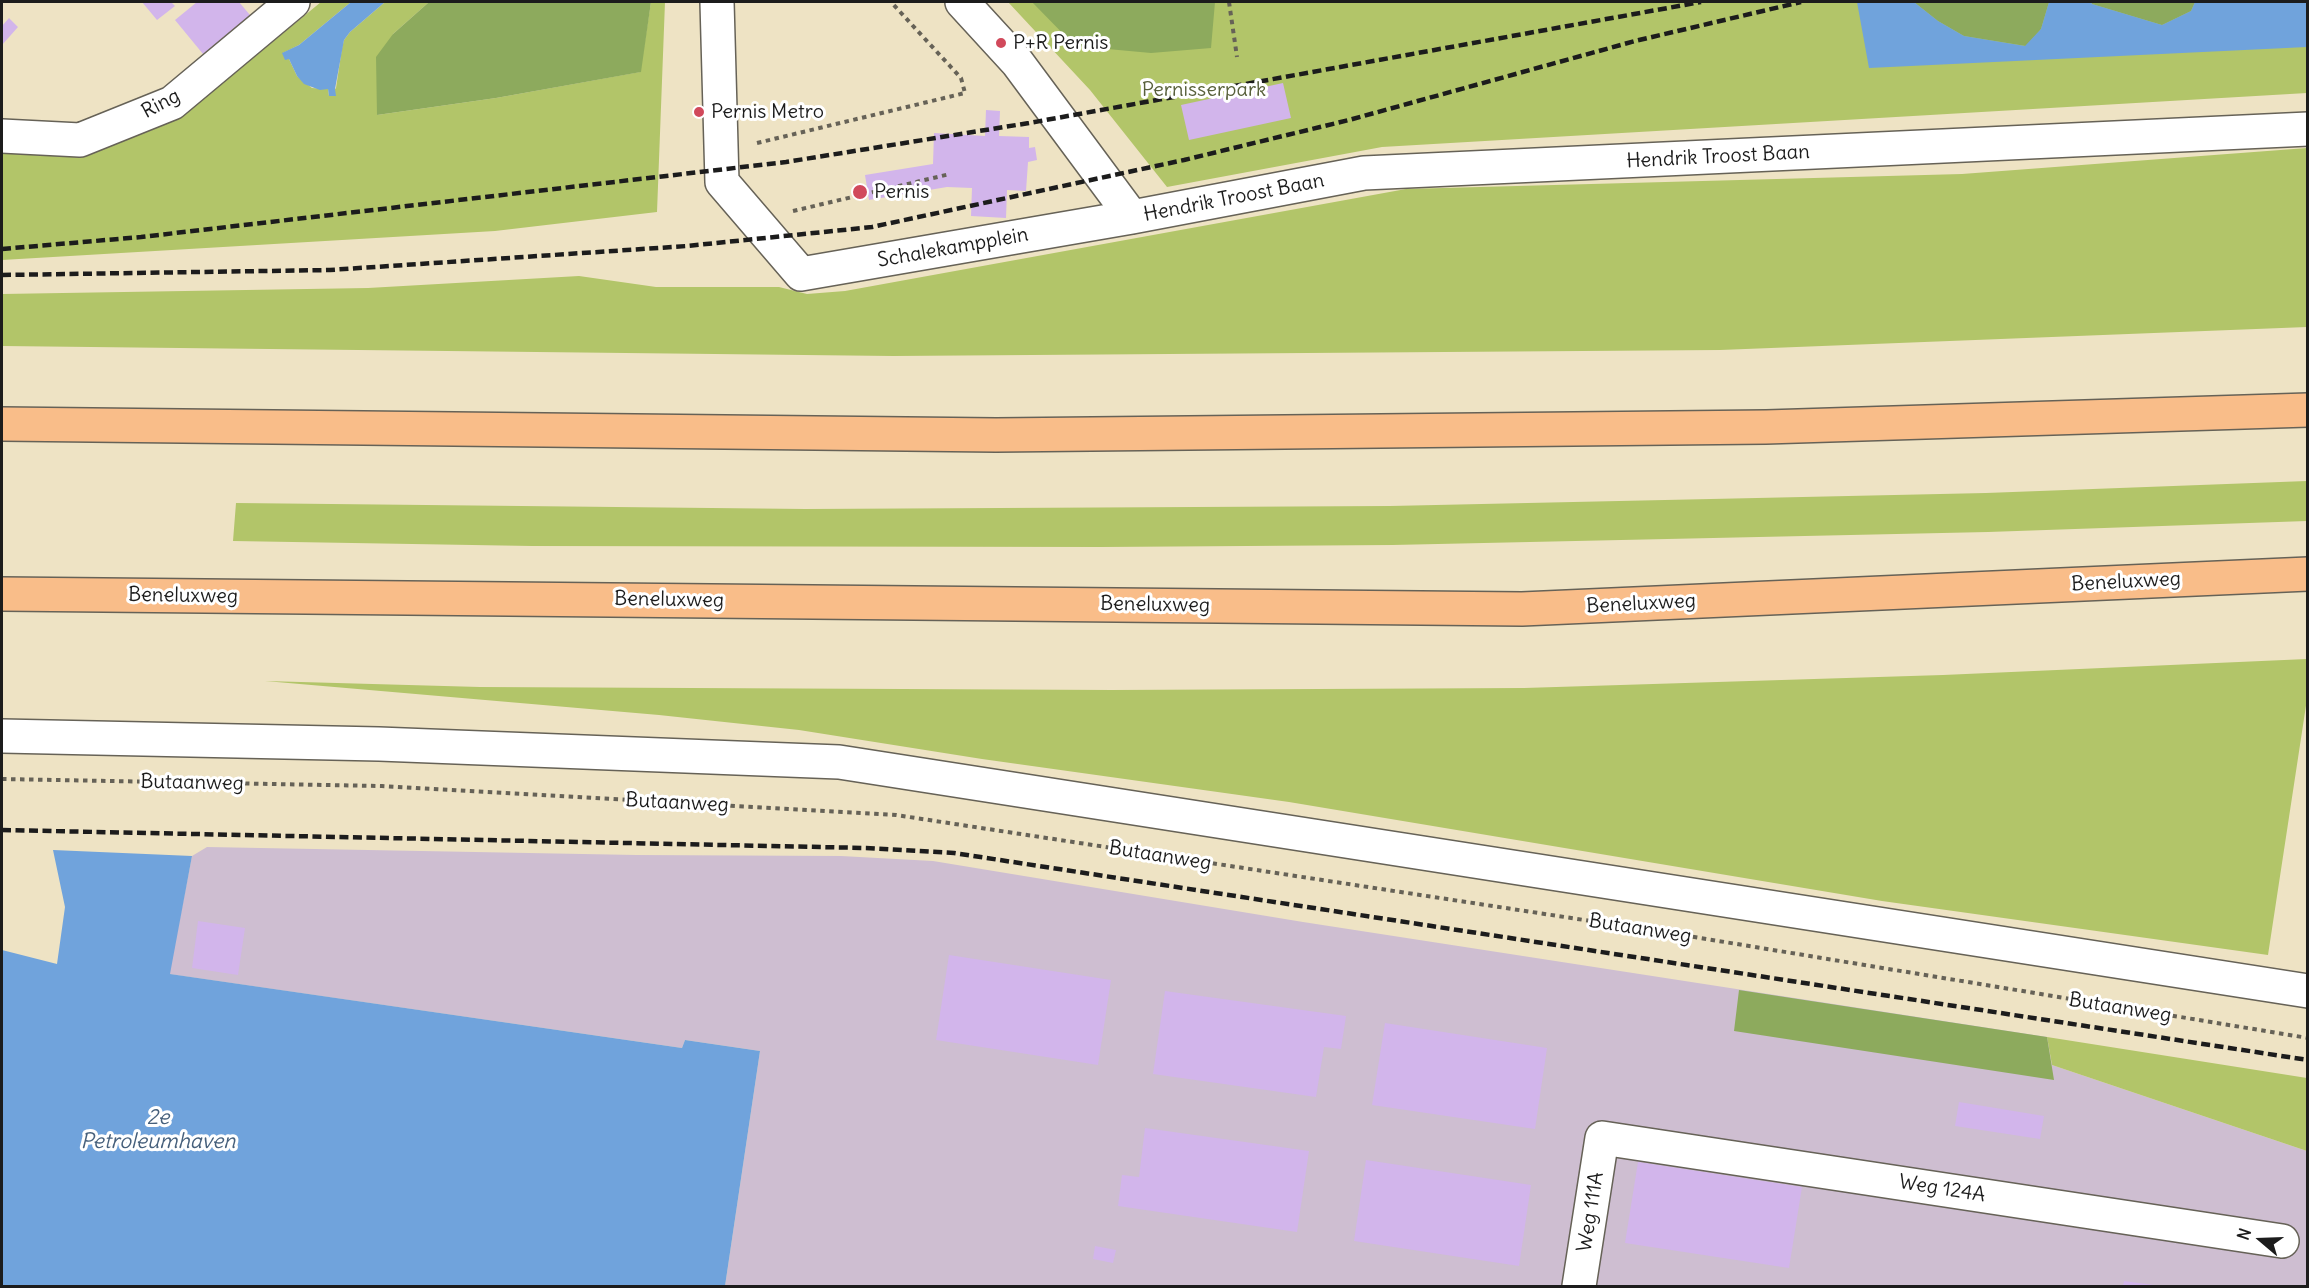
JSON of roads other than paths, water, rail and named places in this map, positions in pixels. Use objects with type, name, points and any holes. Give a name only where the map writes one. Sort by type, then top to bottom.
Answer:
[{"type":"highway","points":[[2,424],[996,435],[1766,427],[2307,410]]},
{"type":"highway","name":"Beneluxweg","points":[[2,594],[1522,609],[2307,574]]},
{"type":"street","name":"Ring","points":[[2,136],[80,140],[172,103],[293,2]]},
{"type":"street","name":"Schalekampplein","points":[[717,2],[722,182],[801,274],[1132,217]]},
{"type":"street","points":[[962,2],[1017,62],[1132,217]]},
{"type":"street","name":"Hendrik Troost Baan","points":[[1132,217],[1364,173],[2307,129]]},
{"type":"street","points":[[2,736],[380,744],[839,762],[2307,991]]},
{"type":"street","name":"Weg 124A","points":[[1602,1138],[2282,1241]]},
{"type":"street","name":"Weg 111A","points":[[1579,1287],[1602,1138]]},
{"type":"water","points":[[351,2],[385,2],[344,40],[335,89],[336,96],[329,96],[328,89],[320,90],[304,84],[297,76],[289,59],[285,60],[282,53],[299,45]]},
{"type":"water","points":[[1857,2],[1914,2],[1938,21],[1964,36],[2025,46],[2041,29],[2049,2],[2091,2],[2162,25],[2191,11],[2195,2],[2307,2],[2307,47],[1869,68]]},
{"type":"water","name":"2e Petroleumhaven","points":[[53,850],[192,856],[170,974],[682,1048],[685,1040],[760,1051],[725,1286],[2,1286],[2,950],[57,964],[65,907]]},
{"type":"railway","points":[[2,249],[141,237],[786,162],[1029,123],[1701,2]]},
{"type":"railway","points":[[2,275],[330,270],[687,246],[872,227],[1184,160],[1349,120],[1635,41],[1801,2]]},
{"type":"railway","points":[[2,830],[866,848],[954,853],[2308,1060]]},
{"type":"place","name":"P+R Pernis","points":[[1001,43]]},
{"type":"place","name":"Pernis Metro","points":[[699,112]]},
{"type":"place","name":"Pernis","points":[[860,192]]},
{"type":"park label","name":"Pernisserpark","points":[[1204,90]]}]
